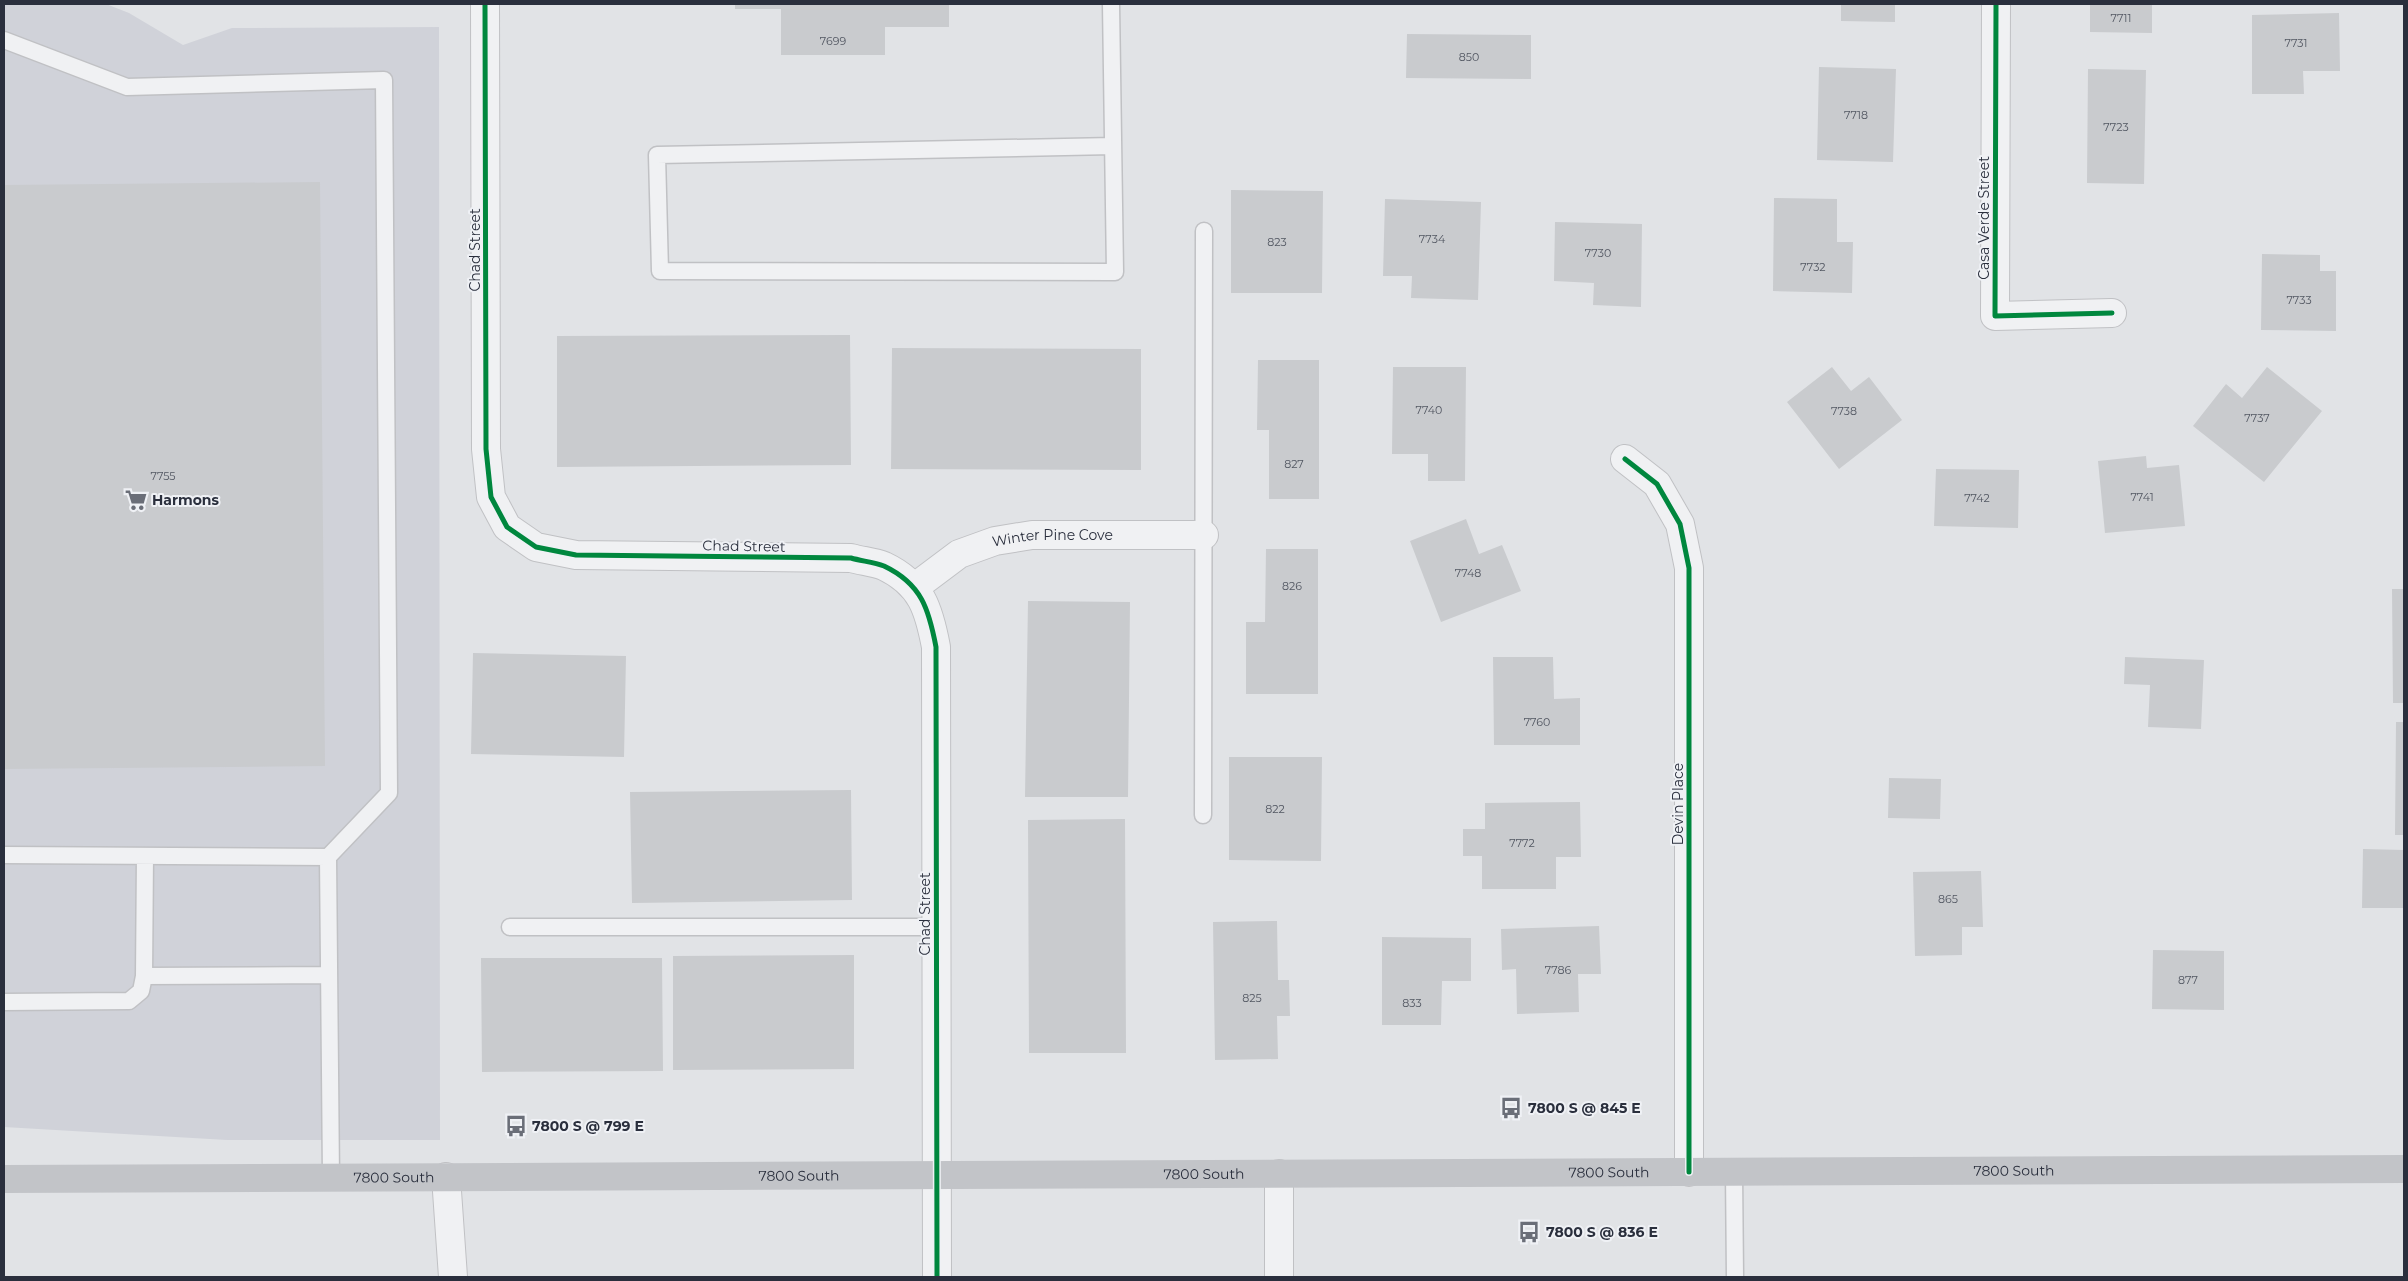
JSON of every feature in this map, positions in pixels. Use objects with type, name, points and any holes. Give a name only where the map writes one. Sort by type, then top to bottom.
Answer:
[{"type":"main road","name":"7800 South","points":[[4,1180],[2404,1169]]},
{"type":"street","name":"Chad Street","points":[[485,4],[486,449],[491,497],[507,527],[536,547],[576,555],[850,558],[884,566],[914,587],[930,615],[936,647],[936,1277]]},
{"type":"street","name":"Casa Verde Street","points":[[1996,4],[1995,316],[2112,313]]},
{"type":"street","name":"Devin Place","points":[[1625,459],[1657,484],[1680,524],[1689,568],[1689,1172]]},
{"type":"street","name":"Winter Pine Cove","points":[[914,587],[959,554],[994,541],[1032,536],[1204,535]]},
{"type":"street","points":[[1279,1174],[1279,1277]]},
{"type":"street","points":[[446,1177],[453,1277]]},
{"type":"lane","points":[[1111,4],[1115,272],[660,271],[657,155],[1113,146]]},
{"type":"lane","points":[[4,40],[127,87],[384,80],[388,793],[328,858],[331,1178]]},
{"type":"lane","points":[[1203,815],[1204,231]]},
{"type":"lane","points":[[4,855],[328,858]]},
{"type":"lane","points":[[4,1002],[129,1001],[141,991],[144,976],[145,856]]},
{"type":"lane","points":[[510,927],[936,927]]},
{"type":"lane","points":[[144,976],[329,975]]},
{"type":"lane","points":[[1734,1172],[1736,1277]]},
{"type":"shaded area","points":[[4,4],[106,4],[129,13],[183,45],[232,28],[439,27],[440,1140],[227,1140],[4,1127]]},
{"type":"building","points":[[735,4],[949,4],[949,27],[885,27],[885,55],[781,55],[781,9],[735,9]]},
{"type":"building","points":[[1841,4],[1895,4],[1895,22],[1841,21]]},
{"type":"building","points":[[2090,4],[2152,4],[2152,33],[2090,32]]},
{"type":"building","points":[[2339,13],[2340,71],[2303,71],[2304,94],[2252,94],[2252,15]]},
{"type":"building","points":[[1407,34],[1531,35],[1531,79],[1406,78]]},
{"type":"building","points":[[1819,67],[1896,69],[1893,162],[1817,160]]},
{"type":"building","points":[[2088,69],[2146,70],[2144,184],[2087,183]]},
{"type":"building","points":[[320,182],[325,766],[4,769],[4,185]]},
{"type":"building","points":[[1231,190],[1323,191],[1322,293],[1231,293]]},
{"type":"building","points":[[1774,198],[1837,199],[1837,242],[1853,242],[1852,293],[1773,291]]},
{"type":"building","points":[[1385,199],[1481,202],[1478,300],[1411,298],[1412,276],[1383,276]]},
{"type":"building","points":[[1555,222],[1642,224],[1641,307],[1593,305],[1594,283],[1554,281]]},
{"type":"building","points":[[2262,254],[2320,255],[2320,271],[2336,271],[2336,331],[2261,330]]},
{"type":"building","points":[[850,335],[851,465],[557,467],[557,336]]},
{"type":"building","points":[[892,348],[1141,349],[1141,470],[891,469]]},
{"type":"building","points":[[1258,360],[1319,360],[1319,499],[1269,499],[1269,430],[1257,430]]},
{"type":"building","points":[[1393,367],[1466,367],[1465,481],[1428,481],[1428,454],[1392,454]]},
{"type":"building","points":[[1832,367],[1851,391],[1869,377],[1902,420],[1839,469],[1787,402]]},
{"type":"building","points":[[2267,367],[2322,411],[2264,482],[2193,426],[2226,384],[2242,398]]},
{"type":"building","points":[[2146,456],[2147,468],[2179,465],[2185,526],[2105,533],[2098,461]]},
{"type":"building","points":[[1936,469],[2019,470],[2018,528],[1934,526]]},
{"type":"building","points":[[1466,519],[1479,554],[1502,545],[1521,591],[1441,622],[1410,541]]},
{"type":"building","points":[[1266,549],[1318,549],[1318,694],[1246,694],[1246,622],[1265,622]]},
{"type":"building","points":[[2392,589],[2404,589],[2404,703],[2393,703]]},
{"type":"building","points":[[1028,601],[1130,602],[1128,797],[1025,797]]},
{"type":"building","points":[[473,653],[626,656],[624,757],[471,754]]},
{"type":"building","points":[[1493,657],[1553,657],[1554,699],[1580,698],[1580,745],[1494,745]]},
{"type":"building","points":[[2125,657],[2204,660],[2201,729],[2148,727],[2150,685],[2124,684]]},
{"type":"building","points":[[2396,722],[2404,722],[2404,835],[2395,835]]},
{"type":"building","points":[[1229,757],[1322,757],[1321,861],[1229,860]]},
{"type":"building","points":[[1889,778],[1941,779],[1940,819],[1888,818]]},
{"type":"building","points":[[851,790],[852,900],[632,903],[630,792]]},
{"type":"building","points":[[1580,802],[1581,857],[1556,857],[1556,889],[1482,889],[1482,856],[1463,856],[1463,829],[1485,829],[1485,803]]},
{"type":"building","points":[[1125,819],[1126,1053],[1029,1053],[1028,820]]},
{"type":"building","points":[[2363,849],[2404,850],[2404,908],[2362,908]]},
{"type":"building","points":[[1981,871],[1983,927],[1962,927],[1962,955],[1915,956],[1913,872]]},
{"type":"building","points":[[1277,921],[1278,980],[1289,980],[1290,1016],[1277,1016],[1278,1059],[1215,1060],[1213,922]]},
{"type":"building","points":[[1599,926],[1601,974],[1578,974],[1579,1012],[1517,1014],[1516,969],[1502,970],[1501,929]]},
{"type":"building","points":[[1382,937],[1471,938],[1471,981],[1442,981],[1441,1025],[1382,1025]]},
{"type":"building","points":[[2153,950],[2224,951],[2224,1010],[2152,1009]]},
{"type":"building","points":[[854,955],[854,1069],[673,1070],[673,956]]},
{"type":"building","points":[[481,958],[662,958],[663,1071],[482,1072]]},
{"type":"cycle path","points":[[485,4],[486,449],[491,497],[507,527],[536,547],[576,555],[851,558],[884,566],[897,573],[907,581],[922,599],[930,621],[936,647],[937,1277]]},
{"type":"cycle path","points":[[1996,4],[1995,316],[2112,313]]},
{"type":"cycle path","points":[[1625,459],[1657,484],[1680,524],[1689,568],[1689,1172]]},
{"type":"place","name":"Harmons","points":[[136,500]]},
{"type":"place","name":"7800 S @ 845 E","points":[[1511,1108]]},
{"type":"place","name":"7800 S @ 799 E","points":[[516,1126]]},
{"type":"place","name":"7800 S @ 836 E","points":[[1529,1232]]}]
